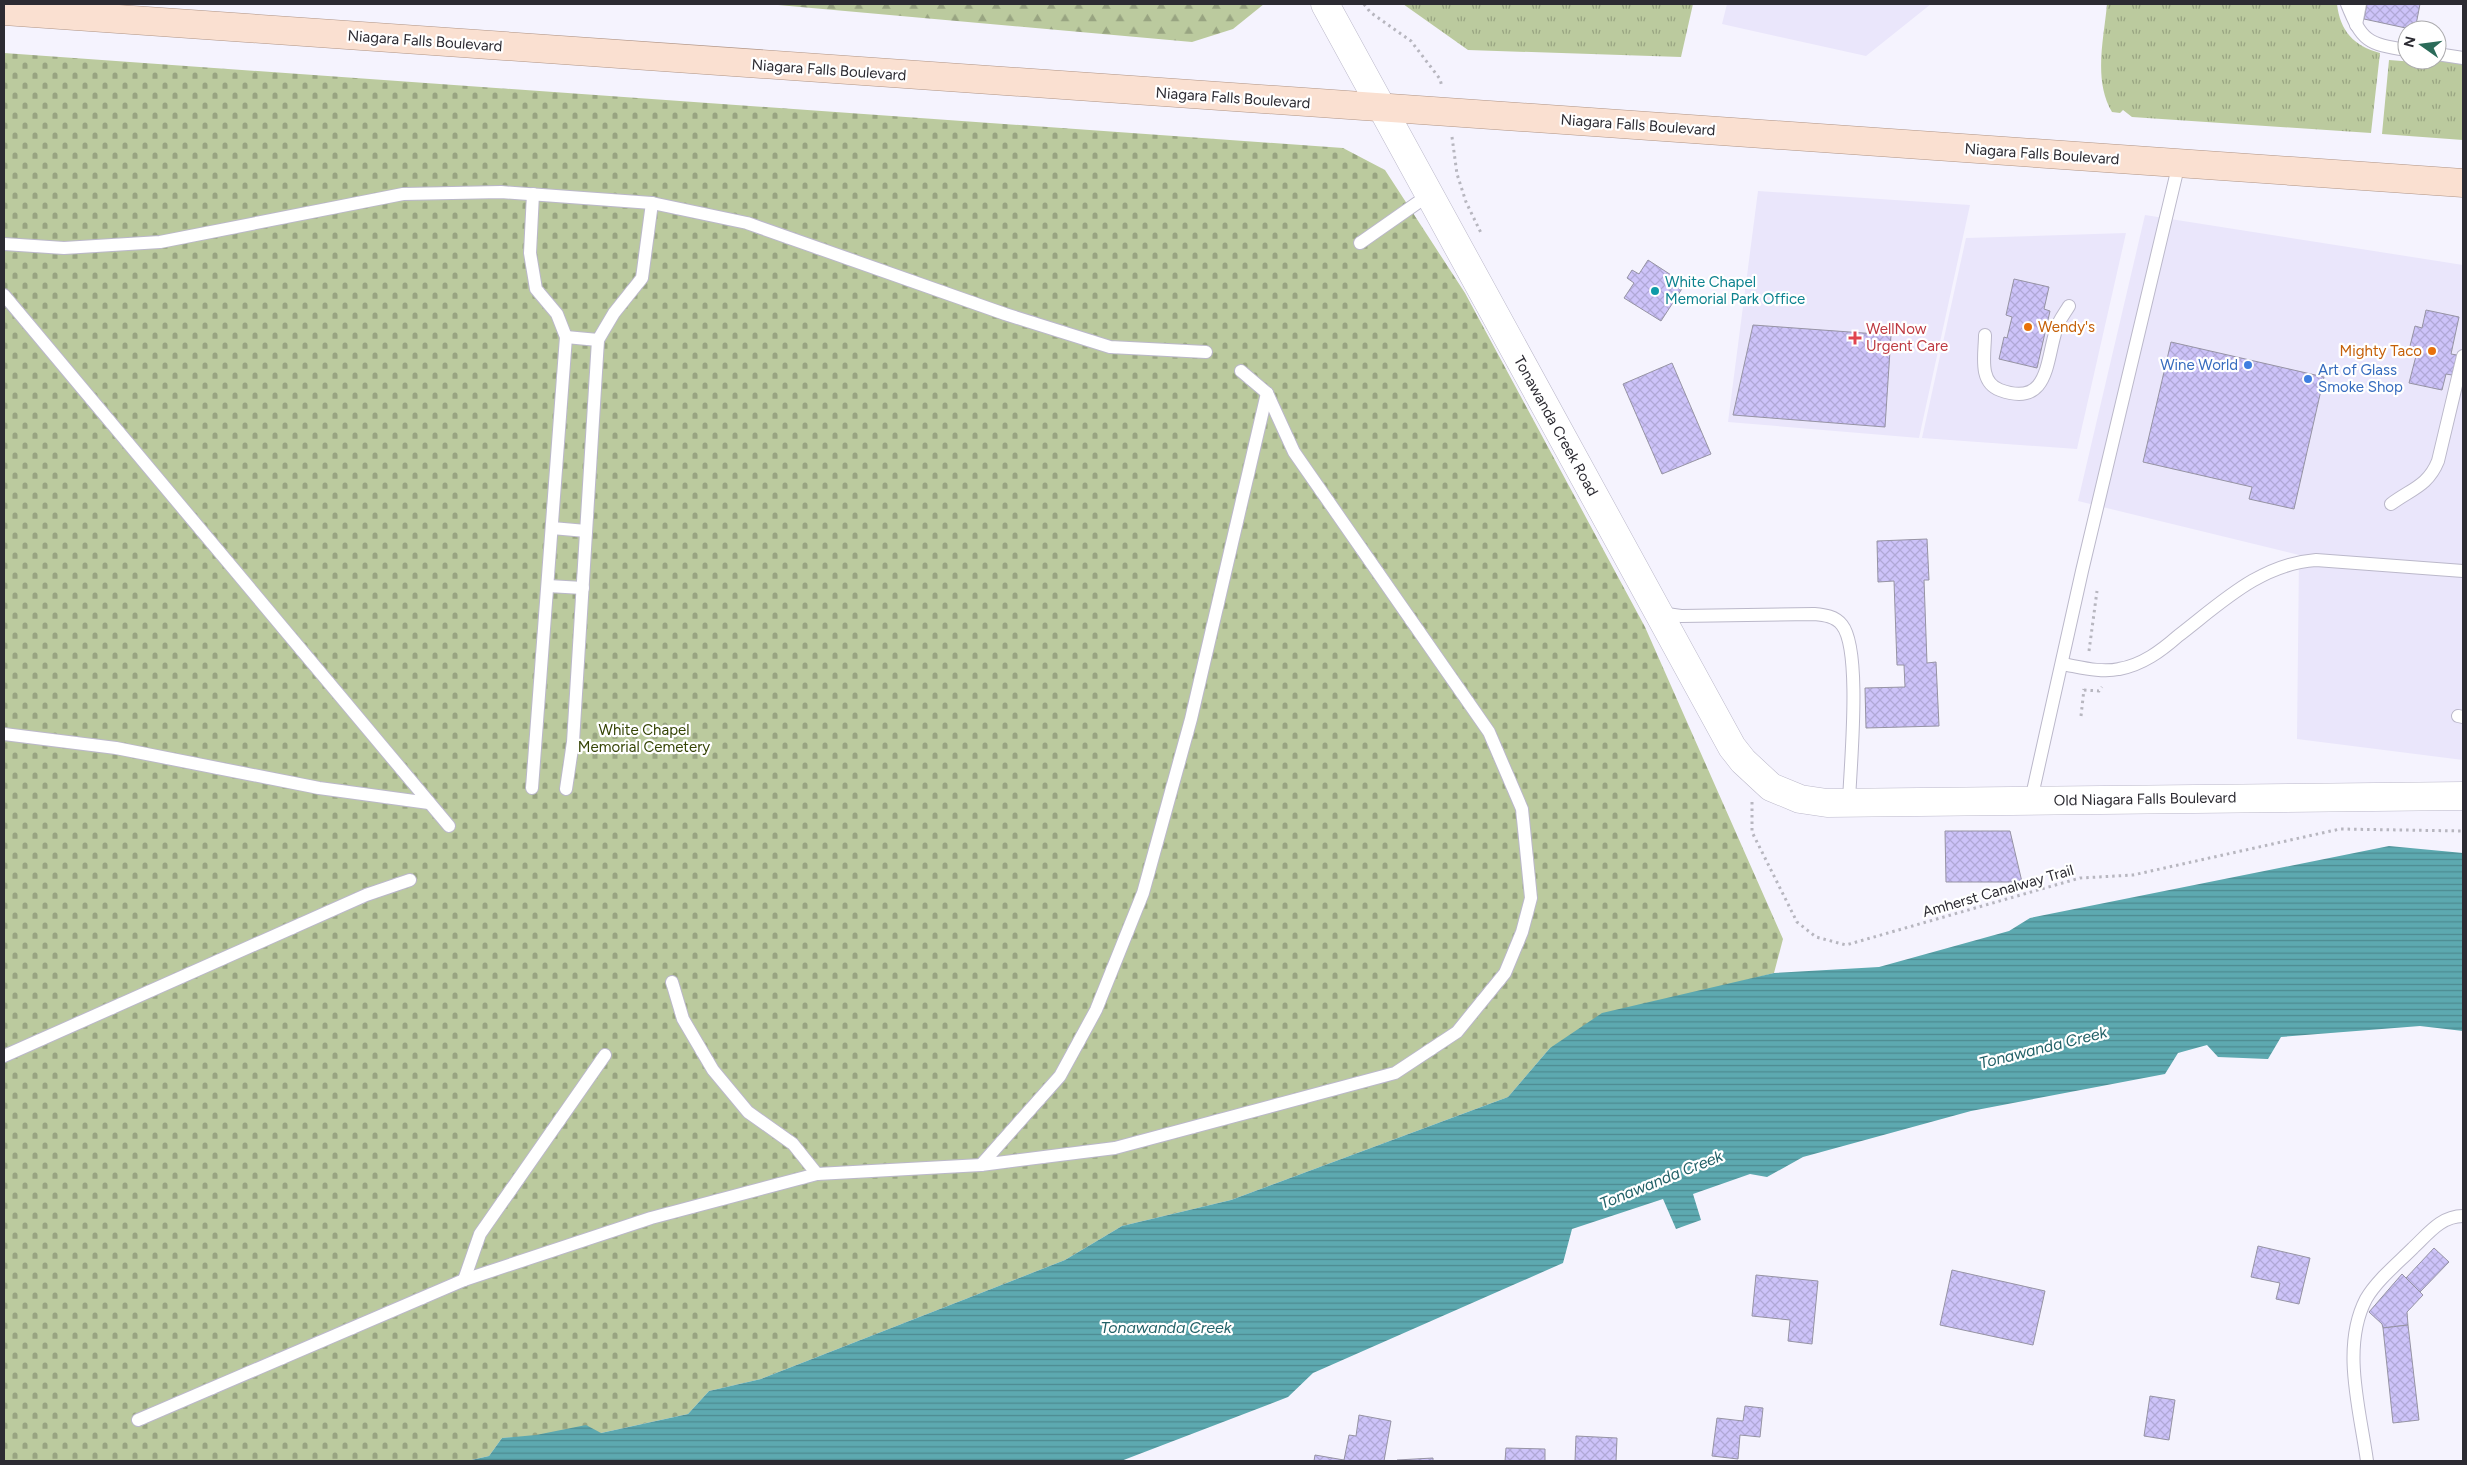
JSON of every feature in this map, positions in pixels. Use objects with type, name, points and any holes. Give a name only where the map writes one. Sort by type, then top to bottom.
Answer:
[{"type":"main road","name":"Niagara Falls Boulevard","points":[[4,11],[1230,98],[1381,106],[2463,184]]},
{"type":"street","name":"Tonawanda Creek Road","points":[[1326,4],[1660,613],[1721,730],[1743,761],[1772,787],[1788,796],[1814,802],[1838,803]]},
{"type":"street","name":"Old Niagara Falls Boulevard","points":[[1838,803],[2463,796]]},
{"type":"lane","points":[[2348,4],[2356,25],[2366,39],[2383,46],[2397,48]]},
{"type":"lane","points":[[2356,25],[2360,4]]},
{"type":"lane","points":[[2447,56],[2463,58]]},
{"type":"lane","points":[[2031,800],[2180,163]]},
{"type":"lane","points":[[4,244],[64,248],[160,242],[403,194],[501,192],[652,204],[747,223],[1005,314],[1110,347],[1206,352]]},
{"type":"lane","points":[[532,788],[566,337],[557,314],[536,289],[530,253],[533,194]]},
{"type":"lane","points":[[1360,243],[1430,194]]},
{"type":"lane","points":[[566,789],[572,742],[583,588],[598,340],[614,313],[642,278],[652,204]]},
{"type":"lane","points":[[4,295],[449,826]]},
{"type":"lane","points":[[1985,335],[1985,376],[1988,382],[2001,390],[2022,394],[2039,386],[2045,376],[2056,328],[2069,306]]},
{"type":"lane","points":[[566,337],[598,340]]},
{"type":"lane","points":[[2391,504],[2409,491],[2424,485],[2433,475],[2463,356]]},
{"type":"lane","points":[[138,1420],[464,1280],[651,1218],[817,1174],[981,1166],[1115,1148],[1395,1073],[1457,1032],[1505,973],[1522,932],[1531,898],[1522,809],[1489,732],[1294,452],[1267,393],[1241,371]]},
{"type":"lane","points":[[981,1166],[1060,1076],[1096,1010],[1143,893],[1191,719],[1267,393]]},
{"type":"lane","points":[[552,528],[586,531]]},
{"type":"lane","points":[[2062,664],[2102,670],[2118,670],[2132,666],[2162,650],[2251,581],[2295,562],[2316,560],[2463,571]]},
{"type":"lane","points":[[548,586],[583,588]]},
{"type":"lane","points":[[1660,613],[1681,616],[1814,614],[1830,616],[1842,624],[1849,639],[1853,667],[1838,803]]},
{"type":"lane","points":[[4,734],[116,748],[319,788],[429,803]]},
{"type":"lane","points":[[4,1056],[366,895],[410,880]]},
{"type":"lane","points":[[672,982],[683,1019],[713,1070],[748,1112],[793,1144],[817,1174]]},
{"type":"lane","points":[[464,1280],[480,1234],[605,1055]]},
{"type":"lane","points":[[2367,1461],[2354,1370],[2354,1341],[2357,1320],[2367,1297],[2390,1270],[2442,1221],[2463,1216]]},
{"type":"path","points":[[1364,4],[1370,12],[1411,41],[1440,79]]},
{"type":"path","points":[[2081,716],[2085,681]]},
{"type":"path","name":"Amherst Canalway Trail","points":[[1752,798],[1752,832],[1797,922],[1816,937],[1846,945],[2080,878],[2133,874],[2340,829],[2463,831]]},
{"type":"shaded area","points":[[1727,4],[1931,4],[1866,56],[1722,24]]},
{"type":"shaded area","points":[[1758,191],[1970,205],[1919,438],[1728,422]]},
{"type":"shaded area","points":[[2145,215],[2463,265],[2463,760],[2297,739],[2299,555],[2078,501]]},
{"type":"shaded area","points":[[2126,233],[2077,449],[1922,438],[1966,238]]},
{"type":"green space","points":[[767,4],[1264,4],[1233,29],[1192,42]]},
{"type":"green space","points":[[1403,4],[1693,4],[1681,57],[1468,50]]},
{"type":"green space","points":[[2107,4],[2337,4],[2341,22],[2350,36],[2363,46],[2380,53],[2371,133],[2132,117],[2123,110],[2120,113],[2112,112],[2106,100],[2101,73]]},
{"type":"green space","name":"White Chapel Memorial Cemetery","points":[[4,53],[1343,148],[1385,170],[1465,293],[1645,627],[1783,939],[1774,973],[1712,989],[1550,1048],[1508,1097],[1231,1200],[1122,1226],[1065,1260],[761,1379],[709,1391],[688,1414],[601,1433],[502,1438],[489,1456],[467,1461],[4,1461]]},
{"type":"green space","points":[[2389,60],[2397,61],[2397,70],[2447,70],[2447,61],[2463,62],[2463,140],[2382,134]]},
{"type":"water","name":"Tonawanda Creek","points":[[2389,846],[2463,853],[2463,1031],[2420,1026],[2281,1037],[2268,1059],[2218,1057],[2207,1045],[2178,1053],[2165,1074],[1971,1111],[1803,1157],[1767,1177],[1750,1174],[1693,1194],[1701,1220],[1676,1229],[1663,1199],[1572,1229],[1563,1263],[1313,1373],[1288,1397],[1121,1461],[467,1461],[489,1456],[502,1438],[536,1435],[586,1425],[601,1433],[688,1414],[709,1391],[761,1379],[1065,1260],[1122,1226],[1231,1200],[1508,1097],[1550,1048],[1602,1013],[1774,973],[1879,967],[2009,931],[2030,918]]},
{"type":"building","points":[[2367,4],[2420,4],[2417,20],[2397,20],[2397,26],[2364,19]]},
{"type":"building","name":"White Chapel Memorial Park Office","points":[[1648,260],[1685,284],[1661,321],[1624,298],[1634,283],[1627,278],[1632,270],[1639,274]]},
{"type":"building","name":"Wendy's","points":[[2014,279],[2049,287],[2044,309],[2050,311],[2037,368],[1999,359],[2004,337],[2007,338],[2012,317],[2006,315]]},
{"type":"building","name":"Mighty Taco","points":[[2426,310],[2459,317],[2451,354],[2457,355],[2452,375],[2446,374],[2442,390],[2409,383],[2417,352],[2409,350],[2415,326],[2422,328]]},
{"type":"building","points":[[1753,325],[1891,335],[1885,427],[1733,415]]},
{"type":"building","points":[[2171,342],[2324,377],[2294,509],[2249,499],[2252,487],[2143,462]]},
{"type":"building","points":[[1672,363],[1711,454],[1662,474],[1623,384]]},
{"type":"building","points":[[1927,539],[1929,580],[1924,580],[1927,663],[1936,662],[1939,726],[1866,728],[1865,688],[1905,687],[1904,665],[1897,665],[1894,581],[1878,582],[1877,541]]},
{"type":"building","points":[[1945,831],[2010,831],[2022,882],[1946,882]]},
{"type":"building","points":[[2258,1246],[2310,1258],[2299,1304],[2276,1299],[2280,1283],[2251,1277]]},
{"type":"building","points":[[2434,1248],[2449,1262],[2420,1292],[2406,1278]]},
{"type":"building","points":[[1952,1270],[2045,1291],[2033,1345],[1940,1325]]},
{"type":"building","points":[[2402,1274],[2423,1295],[2407,1312],[2408,1325],[2383,1328],[2382,1324],[2369,1312]]},
{"type":"building","points":[[1756,1275],[1818,1281],[1812,1344],[1788,1341],[1790,1320],[1752,1316]]},
{"type":"building","points":[[2408,1325],[2419,1420],[2393,1423],[2383,1328]]},
{"type":"building","points":[[2150,1396],[2175,1400],[2169,1440],[2144,1436]]},
{"type":"building","points":[[1745,1406],[1763,1408],[1760,1437],[1740,1435],[1738,1459],[1712,1456],[1717,1418],[1743,1421]]},
{"type":"building","points":[[1359,1415],[1391,1421],[1384,1461],[1314,1461],[1315,1455],[1344,1460],[1349,1435],[1356,1436]]},
{"type":"building","points":[[1576,1436],[1617,1438],[1616,1461],[1575,1461]]},
{"type":"building","points":[[1506,1448],[1545,1449],[1545,1461],[1505,1461]]},
{"type":"building","points":[[1433,1458],[1433,1461],[1397,1461],[1397,1460]]},
{"type":"place","name":"White Chapel Memorial Park Office","points":[[1655,291]]},
{"type":"place","name":"Wendy's","points":[[2028,327]]},
{"type":"place","name":"WellNow Urgent Care","points":[[1855,338]]},
{"type":"place","name":"Mighty Taco","points":[[2432,351]]},
{"type":"place","name":"Wine World","points":[[2248,365]]},
{"type":"place","name":"Art of Glass Smoke Shop","points":[[2308,379]]}]
